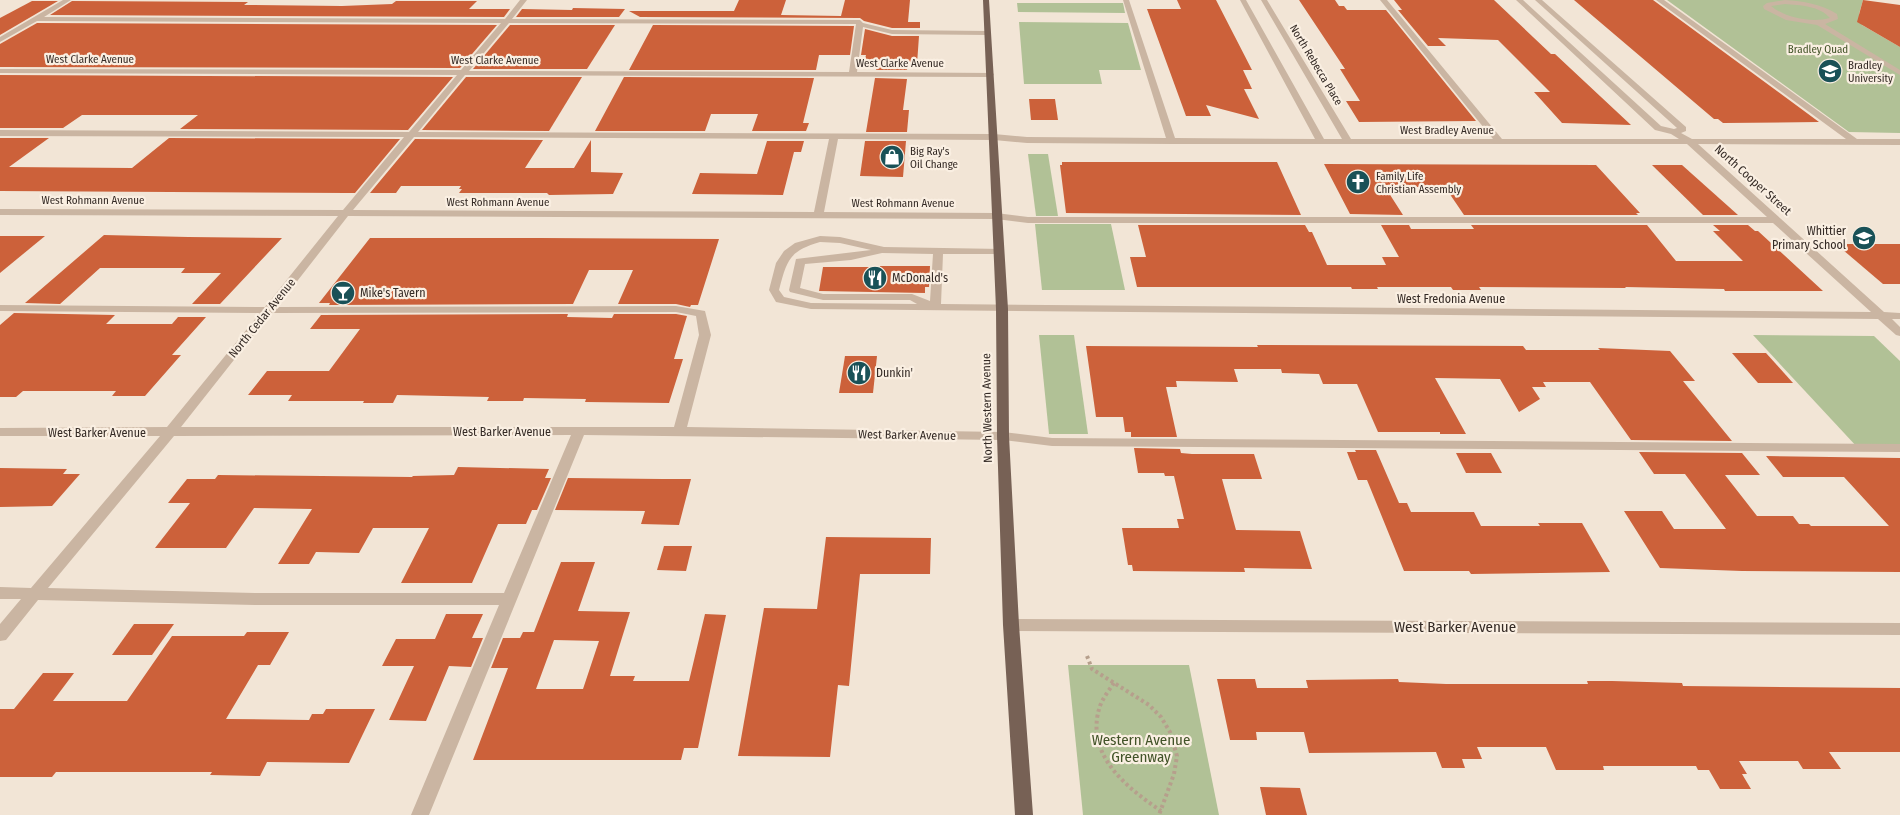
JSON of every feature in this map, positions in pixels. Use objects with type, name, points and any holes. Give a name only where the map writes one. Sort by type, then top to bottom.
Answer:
[{"type":"main road","name":"North Western Avenue","points":[[986,0],[1002,309],[1004,436],[1011,625],[1024,815]]},
{"type":"street","points":[[0,40],[68,0]]},
{"type":"street","name":"North Cedar Avenue","points":[[0,635],[169,434],[345,214],[524,0]]},
{"type":"street","points":[[1126,0],[1171,141]]},
{"type":"street","points":[[1243,0],[1321,141]]},
{"type":"street","name":"North Rebecca Place","points":[[1264,0],[1348,141]]},
{"type":"street","points":[[1383,0],[1498,141]]},
{"type":"street","name":"North Cooper Street","points":[[1519,0],[1658,128],[1674,132],[1689,141],[1900,333]]},
{"type":"street","points":[[1538,0],[1683,129],[1674,132]]},
{"type":"street","points":[[1659,0],[1855,142]]},
{"type":"street","points":[[1819,23],[1830,22],[1834,19],[1834,16],[1824,10],[1804,4],[1781,2],[1768,4],[1767,6],[1768,9],[1779,16],[1819,23],[1900,73]]},
{"type":"street","points":[[36,19],[855,21],[860,22],[861,25],[892,32],[987,33]]},
{"type":"street","points":[[853,74],[861,25]]},
{"type":"street","name":"West Clarke Avenue","points":[[0,70],[990,75]]},
{"type":"street","name":"West Bradley Avenue","points":[[0,133],[411,134],[1171,141],[1900,142]]},
{"type":"street","points":[[818,214],[834,137]]},
{"type":"street","name":"West Rohmann Avenue","points":[[0,212],[818,214],[996,216],[1028,220],[1778,220]]},
{"type":"street","name":"West Fredonia Avenue","points":[[884,250],[830,239],[820,239],[799,245],[788,253],[781,263],[774,290],[780,300],[811,306],[1900,316]]},
{"type":"street","points":[[938,251],[935,308],[912,296],[823,298],[794,290],[800,261],[851,257],[884,250],[998,251]]},
{"type":"street","points":[[0,308],[268,310],[676,309],[701,313],[705,335],[679,431]]},
{"type":"street","points":[[420,815],[579,431]]},
{"type":"street","name":"West Barker Avenue","points":[[0,432],[169,434],[679,431],[1004,436],[1052,442],[1900,448]]},
{"type":"street","points":[[0,593],[255,599],[510,599]]},
{"type":"street","name":"West Barker Avenue","points":[[1011,625],[1900,629]]},
{"type":"path","points":[[1087,656],[1092,669],[1149,705],[1161,717],[1170,732],[1177,756],[1174,774],[1160,813],[1114,774],[1102,752],[1096,730],[1097,722],[1100,706],[1114,683]]},
{"type":"green space","name":"Bradley Quad","points":[[1667,0],[1863,0],[1859,14],[1862,25],[1900,47],[1900,133],[1849,132]]},
{"type":"green space","points":[[1017,3],[1123,3],[1125,13],[1018,12]]},
{"type":"green space","points":[[1019,22],[1128,23],[1141,70],[1099,70],[1102,84],[1024,84]]},
{"type":"green space","points":[[1028,154],[1048,154],[1058,216],[1036,216]]},
{"type":"green space","points":[[1035,224],[1111,224],[1125,290],[1042,290]]},
{"type":"green space","points":[[1039,335],[1074,335],[1088,434],[1049,434]]},
{"type":"green space","points":[[1753,335],[1874,336],[1900,361],[1900,448],[1858,448]]},
{"type":"green space","name":"Western Avenue Greenway","points":[[1068,665],[1189,665],[1219,815],[1083,815]]},
{"type":"building","points":[[739,0],[786,0],[781,15],[841,16],[845,0],[910,0],[908,22],[920,22],[920,28],[892,28],[864,21],[860,18],[640,17],[629,11],[734,11]]},
{"type":"building","points":[[1177,0],[1216,0],[1252,70],[1243,70],[1252,89],[1244,89],[1259,119],[1206,105],[1211,116],[1186,116],[1147,9],[1181,9]]},
{"type":"building","points":[[1299,0],[1335,0],[1339,6],[1344,6],[1347,10],[1386,10],[1476,121],[1359,122],[1346,101],[1360,101],[1340,69],[1345,69]]},
{"type":"building","points":[[1394,0],[1494,0],[1631,125],[1562,123],[1534,92],[1550,92],[1498,40],[1438,38],[1446,46],[1428,46],[1398,10],[1402,10]]},
{"type":"building","points":[[1574,0],[1653,0],[1819,122],[1723,123],[1718,119],[1714,119]]},
{"type":"building","points":[[1863,0],[1900,5],[1900,47],[1857,22]]},
{"type":"building","points":[[32,1],[58,1],[0,35],[0,18]]},
{"type":"building","points":[[72,1],[248,2],[244,5],[342,6],[392,4],[396,1],[477,1],[469,9],[510,9],[504,17],[50,15]]},
{"type":"building","points":[[573,8],[625,9],[619,17],[516,17],[522,9],[572,10]]},
{"type":"building","points":[[37,23],[497,25],[460,68],[0,67],[0,44]]},
{"type":"building","points":[[510,25],[615,25],[587,69],[473,69]]},
{"type":"building","points":[[653,25],[854,26],[850,55],[819,55],[816,70],[629,70]]},
{"type":"building","points":[[865,29],[892,36],[919,36],[917,64],[908,64],[907,70],[876,70],[877,64],[864,64],[866,55],[861,55]]},
{"type":"building","points":[[0,75],[453,77],[408,130],[180,129],[198,115],[82,115],[63,128],[0,128]]},
{"type":"building","points":[[466,77],[582,77],[549,131],[422,130]]},
{"type":"building","points":[[624,77],[814,78],[803,123],[809,123],[806,131],[752,131],[758,114],[711,114],[705,131],[595,131]]},
{"type":"building","points":[[875,78],[907,79],[903,110],[909,110],[907,132],[866,132]]},
{"type":"building","points":[[1029,99],[1055,99],[1058,120],[1031,120]]},
{"type":"building","points":[[0,138],[49,138],[9,167],[132,168],[169,138],[400,139],[355,193],[347,193],[0,191]]},
{"type":"building","points":[[415,139],[543,140],[525,168],[574,168],[591,140],[591,172],[623,173],[613,194],[459,193],[462,189],[459,189],[461,186],[401,186],[396,193],[370,193]]},
{"type":"building","points":[[767,141],[804,141],[801,152],[794,152],[783,195],[692,194],[700,173],[757,174]]},
{"type":"building","name":"Big Ray's Oil Change","points":[[865,141],[906,141],[903,177],[860,176]]},
{"type":"building","points":[[1062,162],[1277,162],[1301,215],[1066,213],[1060,165],[1062,165]]},
{"type":"building","points":[[1324,164],[1596,165],[1640,213],[1636,213],[1638,215],[1464,215],[1445,187],[1385,187],[1403,215],[1350,214]]},
{"type":"building","points":[[1652,165],[1682,165],[1738,215],[1703,215]]},
{"type":"building","points":[[1138,225],[1305,225],[1309,232],[1312,232],[1327,265],[1386,265],[1382,257],[1399,257],[1381,225],[1409,225],[1411,229],[1474,229],[1471,225],[1647,225],[1676,261],[1743,261],[1713,231],[1720,231],[1713,225],[1748,225],[1755,231],[1758,231],[1823,291],[1725,291],[1724,289],[1625,287],[1479,287],[1481,290],[1453,290],[1451,287],[1352,289],[1351,287],[1137,287],[1130,257],[1146,257]]},
{"type":"building","points":[[104,235],[282,238],[220,304],[192,304],[221,273],[181,273],[185,268],[100,268],[60,304],[25,303]]},
{"type":"building","points":[[0,236],[45,236],[0,273]]},
{"type":"building","points":[[370,238],[719,239],[698,305],[691,305],[690,307],[676,304],[618,304],[633,270],[589,270],[573,304],[329,305],[330,303],[319,303]]},
{"type":"building","points":[[1836,244],[1900,244],[1900,284],[1883,284]]},
{"type":"building","name":"McDonald's","points":[[930,266],[929,287],[925,287],[925,293],[819,291],[823,267]]},
{"type":"building","points":[[14,313],[115,315],[106,324],[172,324],[178,317],[206,317],[172,355],[181,355],[145,396],[112,396],[116,391],[23,391],[16,397],[0,397],[0,325]]},
{"type":"building","points":[[568,314],[567,317],[612,318],[614,314],[676,314],[687,316],[674,359],[683,359],[669,403],[585,402],[586,399],[524,398],[523,401],[487,401],[489,397],[397,395],[393,403],[363,403],[364,401],[288,401],[292,395],[248,395],[267,371],[329,371],[360,329],[310,329],[321,315]]},
{"type":"building","points":[[1257,345],[1523,346],[1526,350],[1600,350],[1598,348],[1670,351],[1695,381],[1683,381],[1732,441],[1631,440],[1590,382],[1543,382],[1546,387],[1532,387],[1540,399],[1519,412],[1500,379],[1435,378],[1466,434],[1378,432],[1357,384],[1323,384],[1319,374],[1282,373],[1281,369],[1234,369],[1238,382],[1176,381],[1177,387],[1166,387],[1177,437],[1131,437],[1131,432],[1125,432],[1123,417],[1096,417],[1086,346],[1258,347]]},
{"type":"building","points":[[1732,353],[1766,353],[1793,383],[1758,383]]},
{"type":"building","points":[[845,356],[877,356],[873,393],[839,393]]},
{"type":"building","points":[[1134,448],[1180,449],[1181,453],[1192,454],[1254,454],[1262,479],[1222,479],[1236,530],[1300,531],[1312,569],[1244,568],[1245,572],[1133,571],[1132,565],[1128,565],[1122,528],[1179,528],[1177,519],[1184,519],[1174,476],[1165,476],[1164,473],[1138,473]]},
{"type":"building","points":[[1355,450],[1376,450],[1399,503],[1407,503],[1411,512],[1474,512],[1481,526],[1540,526],[1538,523],[1582,523],[1610,572],[1471,574],[1469,571],[1404,571],[1367,480],[1358,480],[1347,452],[1356,452]]},
{"type":"building","points":[[1639,452],[1742,453],[1760,475],[1725,475],[1757,516],[1793,516],[1799,524],[1809,524],[1811,526],[1889,526],[1844,477],[1783,477],[1766,456],[1900,458],[1900,572],[1742,571],[1660,568],[1624,511],[1662,511],[1674,529],[1726,529],[1685,474],[1654,474]]},
{"type":"building","points":[[1456,453],[1491,453],[1502,473],[1466,473]]},
{"type":"building","points":[[458,467],[549,469],[545,478],[551,478],[537,510],[532,510],[526,524],[498,524],[472,583],[401,583],[429,528],[373,528],[359,553],[316,552],[309,564],[278,564],[312,509],[254,508],[226,548],[155,548],[190,503],[168,503],[187,479],[215,479],[218,475],[412,477],[454,475]]},
{"type":"building","points":[[0,468],[67,469],[63,474],[80,474],[52,506],[0,507]]},
{"type":"building","points":[[568,478],[691,479],[679,525],[641,524],[645,511],[555,510]]},
{"type":"building","points":[[826,537],[931,538],[930,574],[860,574],[849,686],[838,685],[830,757],[738,756],[764,608],[817,609]]},
{"type":"building","points":[[664,546],[692,546],[686,571],[657,570]]},
{"type":"building","points":[[561,562],[595,562],[578,611],[630,612],[610,676],[635,676],[633,681],[689,681],[705,614],[726,615],[698,748],[684,748],[681,760],[473,760],[508,668],[491,668],[503,638],[520,638],[523,632],[534,632]],"holes":[[[554,640],[599,641],[583,689],[536,689]]]},
{"type":"building","points":[[446,614],[483,614],[472,638],[483,638],[471,667],[449,666],[426,721],[389,720],[414,666],[382,666],[396,639],[435,639]]},
{"type":"building","points":[[134,624],[174,624],[152,655],[112,655]]},
{"type":"building","points":[[247,632],[289,632],[270,665],[258,665],[226,719],[309,720],[312,714],[323,714],[326,709],[375,709],[349,763],[267,762],[260,776],[210,775],[212,772],[56,772],[52,777],[0,777],[0,709],[14,709],[43,673],[74,673],[53,701],[127,701],[172,636],[244,636]]},
{"type":"building","points":[[1217,679],[1255,679],[1257,688],[1308,688],[1306,680],[1398,679],[1399,682],[1446,684],[1588,684],[1587,681],[1612,681],[1682,683],[1683,686],[1900,688],[1900,752],[1829,752],[1841,769],[1803,769],[1798,761],[1739,761],[1747,774],[1742,774],[1751,789],[1720,789],[1709,770],[1698,770],[1696,766],[1603,766],[1604,770],[1556,770],[1546,747],[1477,747],[1482,759],[1462,759],[1465,768],[1442,768],[1436,752],[1309,753],[1304,732],[1256,732],[1257,740],[1230,740]]},
{"type":"building","points":[[1260,787],[1300,788],[1307,815],[1266,815]]},
{"type":"place","name":"Bradley University","points":[[1830,71]]},
{"type":"place","name":"Big Ray's Oil Change","points":[[892,157]]},
{"type":"place","name":"Family Life Christian Assembly","points":[[1358,182]]},
{"type":"place","name":"Whittier Primary School","points":[[1864,238]]},
{"type":"place","name":"McDonald's","points":[[875,278]]},
{"type":"place","name":"Mike's Tavern","points":[[343,293]]},
{"type":"place","name":"Dunkin'","points":[[859,373]]}]
